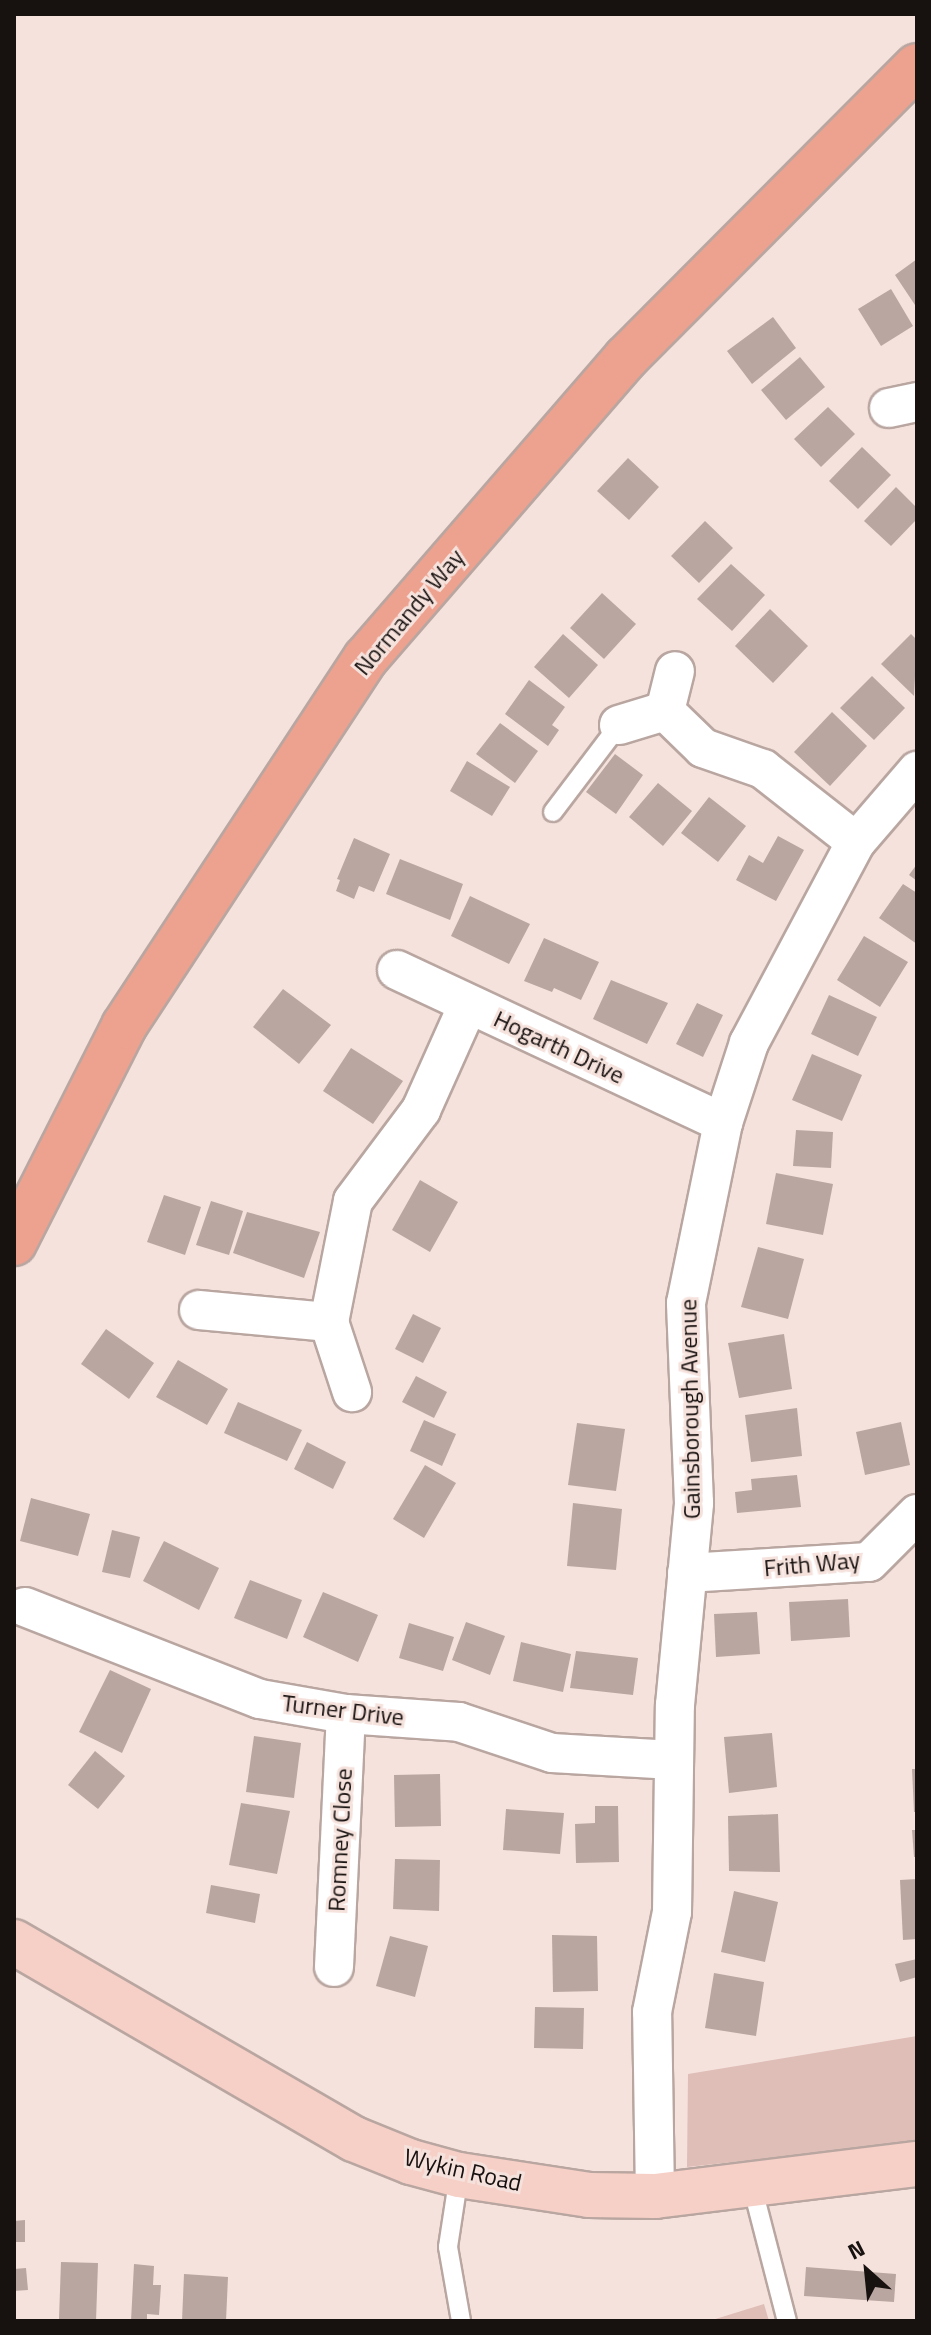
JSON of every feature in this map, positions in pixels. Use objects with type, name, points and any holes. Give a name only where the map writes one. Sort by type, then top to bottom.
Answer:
[{"type":"main road","name":"Normandy Way","points":[[14,1243],[124,1026],[366,658],[626,358],[917,66]]},
{"type":"street","points":[[665,711],[675,671]]},
{"type":"street","points":[[619,725],[665,711]]},
{"type":"street","points":[[665,711],[703,748],[763,769],[856,842]]},
{"type":"street","name":"Gainsborough Avenue","points":[[655,2196],[652,2012],[672,1912],[675,1705],[694,1503],[686,1303],[723,1123],[749,1043],[856,842],[917,771]]},
{"type":"street","name":"Hogarth Drive","points":[[397,970],[723,1123]]},
{"type":"street","points":[[352,1392],[329,1322],[353,1201],[421,1110],[468,1005]]},
{"type":"street","points":[[199,1310],[329,1322]]},
{"type":"street","name":"Frith Way","points":[[687,1573],[869,1562],[917,1514]]},
{"type":"street","name":"Turner Drive","points":[[25,1607],[260,1699],[346,1714],[459,1722],[552,1753],[673,1760]]},
{"type":"street","name":"Romney Close","points":[[334,1967],[346,1714]]},
{"type":"street","name":"Wykin Road","points":[[14,1942],[157,2029],[354,2139],[411,2162],[459,2175],[589,2195],[655,2196],[917,2164]]},
{"type":"lane","points":[[553,812],[619,725]]},
{"type":"lane","points":[[459,2175],[448,2247],[461,2321]]},
{"type":"lane","points":[[752,2186],[787,2321]]},
{"type":"shaded area","points":[[917,2036],[917,2142],[687,2167],[688,2074]]},
{"type":"shaded area","points":[[764,2304],[769,2321],[709,2321]]},
{"type":"building","points":[[917,259],[917,308],[895,275]]},
{"type":"building","points":[[891,289],[913,326],[881,346],[858,309]]},
{"type":"building","points":[[773,317],[796,348],[752,384],[727,351]]},
{"type":"building","points":[[800,357],[825,387],[786,420],[761,390]]},
{"type":"building","points":[[828,407],[855,434],[821,467],[794,439]]},
{"type":"building","points":[[862,447],[891,475],[858,509],[829,481]]},
{"type":"building","points":[[628,458],[659,487],[629,520],[597,491]]},
{"type":"building","points":[[896,487],[917,508],[917,519],[891,546],[864,521]]},
{"type":"building","points":[[705,521],[733,548],[699,583],[671,556]]},
{"type":"building","points":[[731,564],[765,595],[732,631],[697,599]]},
{"type":"building","points":[[602,593],[636,624],[604,659],[570,628]]},
{"type":"building","points":[[770,609],[808,646],[773,683],[735,646]]},
{"type":"building","points":[[563,634],[598,665],[569,698],[534,667]]},
{"type":"building","points":[[911,634],[917,640],[914,696],[881,664]]},
{"type":"building","points":[[872,676],[905,708],[874,740],[840,708]]},
{"type":"building","points":[[529,680],[565,707],[552,725],[559,730],[548,746],[505,714]]},
{"type":"building","points":[[832,712],[867,746],[830,786],[794,752]]},
{"type":"building","points":[[500,723],[538,751],[515,783],[476,754]]},
{"type":"building","points":[[615,754],[643,775],[616,814],[586,792]]},
{"type":"building","points":[[467,761],[510,787],[492,816],[450,791]]},
{"type":"building","points":[[658,783],[692,811],[663,846],[629,817]]},
{"type":"building","points":[[709,797],[746,826],[718,862],[681,833]]},
{"type":"building","points":[[778,836],[804,850],[776,901],[736,880],[749,855],[763,863]]},
{"type":"building","points":[[354,838],[390,854],[374,892],[359,886],[354,899],[336,891],[340,880],[337,879]]},
{"type":"building","points":[[400,859],[463,884],[450,920],[386,894]]},
{"type":"building","points":[[917,864],[917,881],[909,875]]},
{"type":"building","points":[[903,884],[917,893],[917,944],[879,918]]},
{"type":"building","points":[[470,896],[530,924],[509,964],[451,936]]},
{"type":"building","points":[[864,936],[908,962],[880,1007],[837,980]]},
{"type":"building","points":[[544,938],[599,962],[581,1000],[554,988],[552,992],[524,981]]},
{"type":"building","points":[[611,980],[668,1003],[647,1044],[593,1019]]},
{"type":"building","points":[[283,989],[331,1025],[299,1064],[253,1027]]},
{"type":"building","points":[[829,995],[877,1017],[858,1056],[811,1034]]},
{"type":"building","points":[[697,1003],[723,1015],[703,1057],[676,1044]]},
{"type":"building","points":[[351,1048],[403,1081],[373,1124],[323,1091]]},
{"type":"building","points":[[812,1054],[862,1075],[842,1121],[792,1100]]},
{"type":"building","points":[[796,1130],[833,1132],[831,1168],[793,1166]]},
{"type":"building","points":[[776,1173],[833,1184],[823,1235],[766,1224]]},
{"type":"building","points":[[420,1180],[458,1202],[430,1252],[392,1230]]},
{"type":"building","points":[[164,1195],[201,1207],[185,1255],[147,1242]]},
{"type":"building","points":[[211,1201],[243,1211],[229,1255],[196,1245]]},
{"type":"building","points":[[247,1212],[320,1232],[304,1278],[233,1253]]},
{"type":"building","points":[[758,1247],[804,1259],[788,1319],[741,1307]]},
{"type":"building","points":[[413,1314],[441,1328],[423,1363],[395,1349]]},
{"type":"building","points":[[106,1329],[154,1363],[129,1399],[81,1364]]},
{"type":"building","points":[[784,1334],[792,1389],[739,1398],[728,1343]]},
{"type":"building","points":[[178,1360],[228,1389],[207,1425],[156,1397]]},
{"type":"building","points":[[416,1376],[447,1392],[434,1418],[402,1402]]},
{"type":"building","points":[[238,1402],[302,1430],[287,1461],[224,1433]]},
{"type":"building","points":[[797,1408],[802,1456],[751,1462],[745,1415]]},
{"type":"building","points":[[424,1420],[456,1434],[442,1466],[410,1451]]},
{"type":"building","points":[[901,1422],[910,1465],[865,1475],[856,1432]]},
{"type":"building","points":[[577,1423],[625,1429],[616,1491],[568,1485]]},
{"type":"building","points":[[307,1442],[346,1462],[333,1489],[294,1469]]},
{"type":"building","points":[[425,1465],[456,1483],[424,1538],[393,1519]]},
{"type":"building","points":[[797,1475],[801,1507],[737,1513],[735,1492],[752,1490],[751,1479]]},
{"type":"building","points":[[31,1498],[90,1514],[78,1556],[20,1541]]},
{"type":"building","points":[[573,1503],[622,1509],[616,1570],[567,1566]]},
{"type":"building","points":[[112,1530],[140,1537],[130,1578],[102,1572]]},
{"type":"building","points":[[164,1541],[219,1568],[199,1610],[143,1581]]},
{"type":"building","points":[[250,1580],[302,1600],[287,1639],[234,1618]]},
{"type":"building","points":[[323,1592],[378,1615],[358,1662],[303,1637]]},
{"type":"building","points":[[848,1599],[850,1637],[791,1641],[789,1602]]},
{"type":"building","points":[[757,1612],[760,1654],[716,1657],[714,1614]]},
{"type":"building","points":[[466,1622],[505,1636],[490,1675],[452,1660]]},
{"type":"building","points":[[409,1623],[454,1637],[443,1671],[399,1658]]},
{"type":"building","points":[[521,1642],[571,1654],[563,1692],[513,1681]]},
{"type":"building","points":[[576,1651],[638,1658],[633,1695],[570,1688]]},
{"type":"building","points":[[110,1670],[151,1689],[122,1753],[79,1732]]},
{"type":"building","points":[[772,1733],[777,1787],[729,1793],[724,1737]]},
{"type":"building","points":[[254,1736],[301,1743],[294,1798],[246,1792]]},
{"type":"building","points":[[95,1751],[125,1776],[98,1809],[68,1785]]},
{"type":"building","points":[[912,1769],[917,1769],[917,1812],[914,1812]]},
{"type":"building","points":[[440,1774],[441,1826],[395,1827],[394,1775]]},
{"type":"building","points":[[241,1803],[290,1811],[277,1874],[229,1865]]},
{"type":"building","points":[[595,1806],[618,1806],[619,1862],[576,1863],[575,1824],[595,1823]]},
{"type":"building","points":[[506,1809],[564,1813],[560,1854],[503,1850]]},
{"type":"building","points":[[778,1814],[780,1872],[729,1871],[728,1816]]},
{"type":"building","points":[[912,1830],[917,1830],[917,1857],[914,1857]]},
{"type":"building","points":[[395,1859],[440,1860],[439,1911],[393,1909]]},
{"type":"building","points":[[917,1879],[917,1939],[903,1940],[900,1880]]},
{"type":"building","points":[[211,1885],[260,1894],[255,1923],[206,1913]]},
{"type":"building","points":[[734,1891],[778,1902],[765,1962],[721,1952]]},
{"type":"building","points":[[552,1935],[597,1936],[598,1991],[553,1992]]},
{"type":"building","points":[[390,1936],[428,1946],[415,1997],[376,1986]]},
{"type":"building","points":[[917,1959],[917,1977],[900,1982],[895,1964]]},
{"type":"building","points":[[714,1973],[764,1982],[756,2036],[705,2028]]},
{"type":"building","points":[[535,2007],[584,2008],[583,2049],[534,2048]]},
{"type":"building","points":[[25,2220],[25,2242],[14,2242],[14,2221]]},
{"type":"building","points":[[61,2262],[98,2263],[96,2321],[59,2319]]},
{"type":"building","points":[[134,2264],[154,2266],[153,2285],[161,2285],[159,2315],[147,2314],[147,2321],[131,2321]]},
{"type":"building","points":[[806,2267],[896,2274],[894,2302],[804,2296]]},
{"type":"building","points":[[26,2268],[28,2290],[14,2291],[14,2269]]},
{"type":"building","points":[[184,2274],[228,2277],[226,2321],[182,2321]]}]
